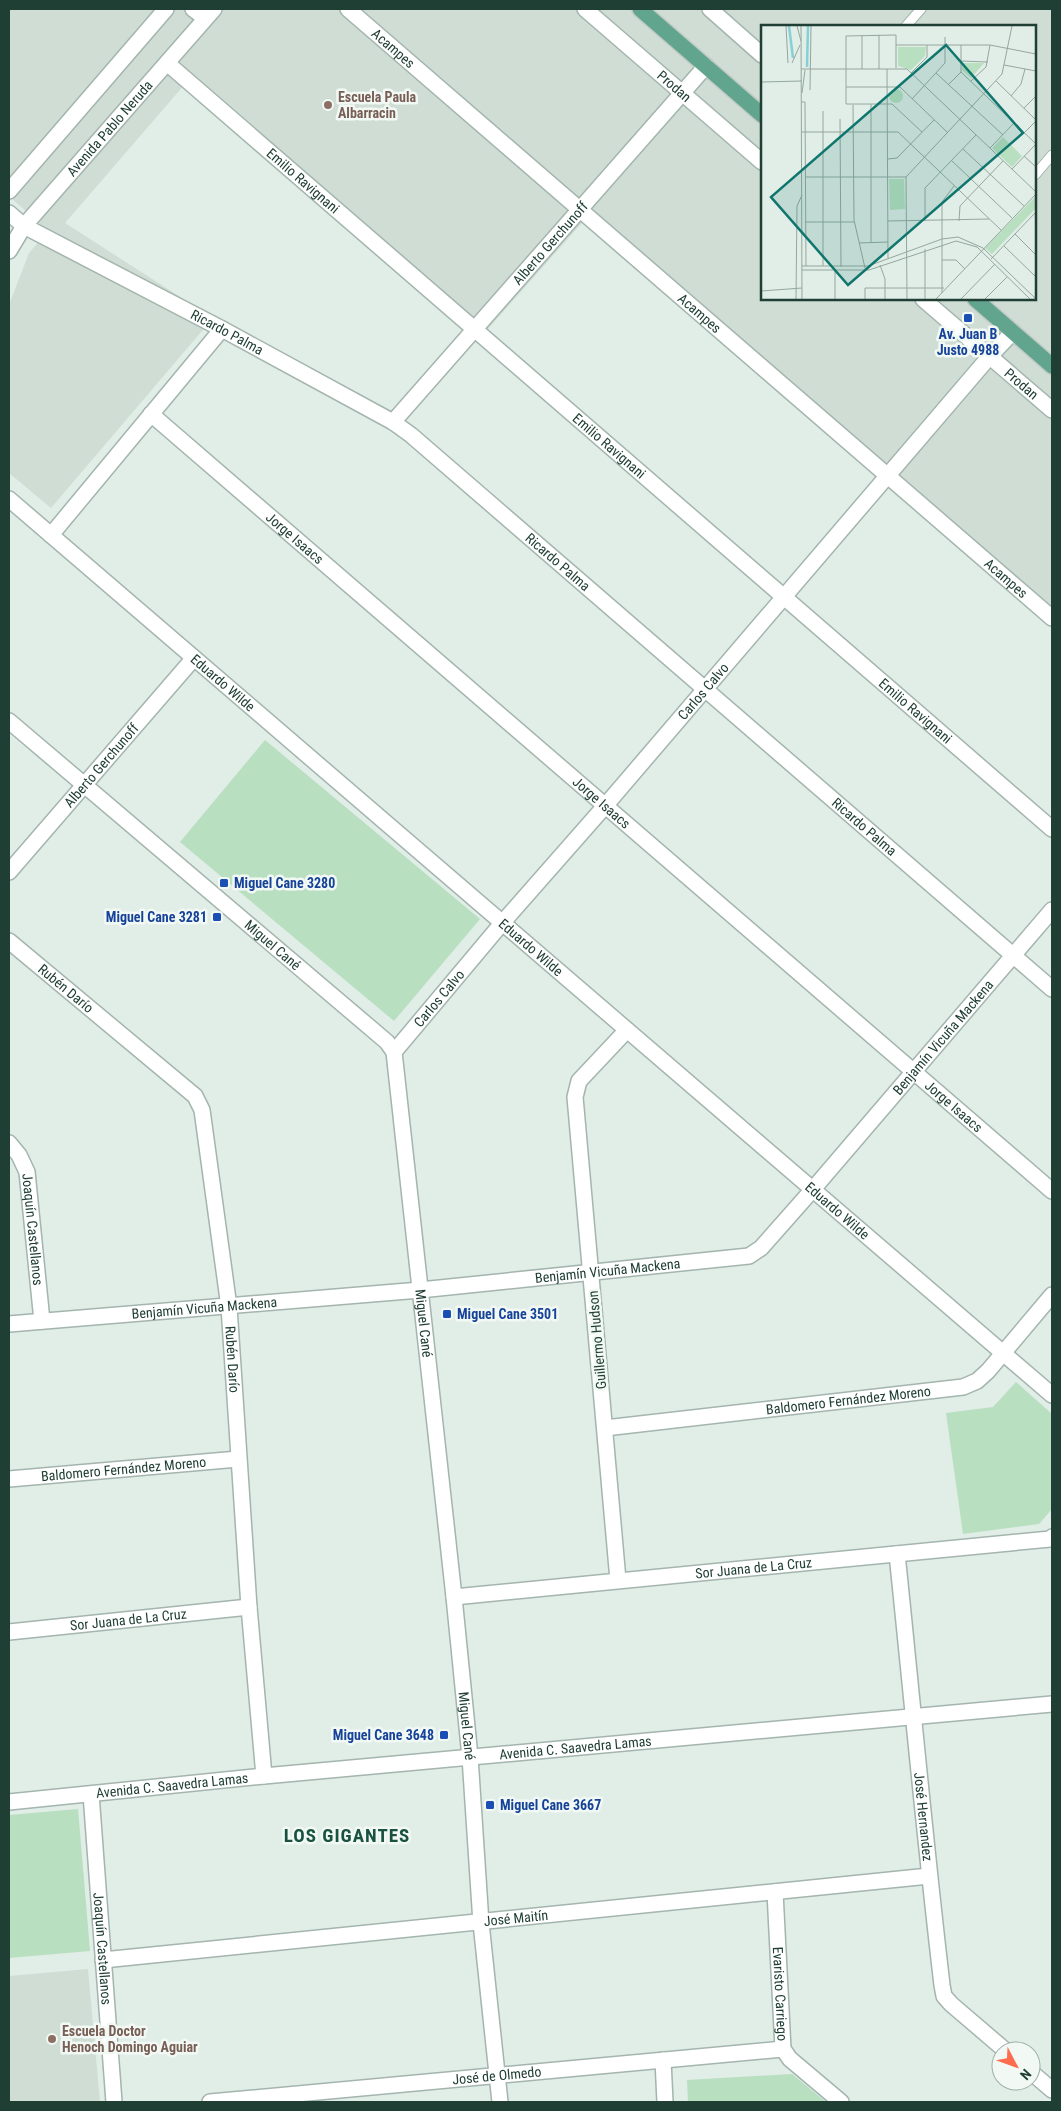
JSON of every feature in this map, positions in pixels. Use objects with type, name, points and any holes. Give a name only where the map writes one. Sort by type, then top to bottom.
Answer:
[{"type":"main road","points":[[640,9],[761,114]]},
{"type":"main road","points":[[976,300],[1052,366]]},
{"type":"street","points":[[9,191],[166,9]]},
{"type":"street","name":"Acampes","points":[[348,9],[1052,618]]},
{"type":"street","name":"Prodan","points":[[585,9],[761,161]]},
{"type":"street","points":[[710,9],[761,54]]},
{"type":"street","name":"Avenida Pablo Neruda","points":[[9,251],[24,226],[167,63],[204,12]]},
{"type":"street","name":"Emilio Ravignani","points":[[167,63],[1052,829]]},
{"type":"street","name":"Alberto Gerchunoff","points":[[393,422],[706,66]]},
{"type":"street","name":"Ricardo Palma","points":[[9,213],[24,226],[222,329],[393,422],[411,435],[1052,988]]},
{"type":"street","name":"Prodan","points":[[924,300],[1052,410]]},
{"type":"street","points":[[51,535],[222,329]]},
{"type":"street","name":"Carlos Calvo","points":[[394,1052],[503,922],[705,690],[990,356],[1013,332]]},
{"type":"street","name":"Jorge Isaacs","points":[[151,414],[1052,1191]]},
{"type":"street","name":"Eduardo Wilde","points":[[9,499],[627,1030],[814,1188],[1052,1395]]},
{"type":"street","name":"Alberto Gerchunoff","points":[[9,872],[194,658]]},
{"type":"street","name":"Miguel Cané","points":[[9,721],[386,1042],[394,1052],[454,1597],[470,1757],[481,1923],[500,2102]]},
{"type":"street","name":"Benjamín Vicuña Mackena","points":[[9,1324],[420,1290],[749,1256],[761,1248],[814,1188],[1052,910]]},
{"type":"street","name":"Rubén Darío","points":[[9,941],[200,1103],[229,1307],[249,1607],[264,1776]]},
{"type":"street","name":"Guillermo Hudson","points":[[618,1580],[575,1097],[578,1082],[627,1030]]},
{"type":"street","name":"Joaquín Castellanos","points":[[9,1143],[19,1156],[27,1172],[42,1321]]},
{"type":"street","name":"Baldomero Fernández Moreno","points":[[605,1428],[963,1387],[977,1381],[988,1371],[1052,1295]]},
{"type":"street","name":"Baldomero Fernández Moreno","points":[[9,1479],[238,1459]]},
{"type":"street","name":"Sor Juana de La Cruz","points":[[454,1597],[1052,1538]]},
{"type":"street","name":"José Hernandez","points":[[897,1554],[929,1876],[944,1996],[994,2041]]},
{"type":"street","name":"Sor Juana de La Cruz","points":[[9,1632],[249,1607]]},
{"type":"street","name":"Avenida C. Saavedra Lamas","points":[[9,1802],[264,1776],[1052,1704]]},
{"type":"street","name":"Joaquín Castellanos","points":[[91,1794],[114,2102]]},
{"type":"street","name":"José Maitín","points":[[103,1960],[929,1876]]},
{"type":"street","name":"Evaristo Carriego","points":[[775,1892],[783,2049],[790,2058],[841,2102]]},
{"type":"street","name":"José de Olmedo","points":[[210,2102],[783,2049]]},
{"type":"street","points":[[663,2060],[665,2102]]},
{"type":"street","points":[[1041,2081],[1052,2090]]},
{"type":"lane","points":[[907,25],[921,9]]},
{"type":"lane","points":[[1036,174],[1052,154]]},
{"type":"shaded area","points":[[9,9],[1052,9],[1052,607],[589,215],[487,330],[192,76],[65,223],[213,318],[51,508],[9,473],[9,305],[29,253],[48,231],[9,196]]},
{"type":"shaded area","name":"Escuela Doctor Henoch Domingo Aguiar","points":[[88,1969],[100,2102],[9,2102],[9,1976]]},
{"type":"green space","points":[[265,740],[480,919],[394,1021],[180,842]]},
{"type":"green space","points":[[1016,1382],[1052,1414],[1052,1509],[1039,1524],[963,1534],[946,1413],[993,1407]]},
{"type":"green space","points":[[78,1809],[90,1951],[9,1958],[9,1815]]},
{"type":"green space","points":[[792,2074],[826,2102],[688,2102],[687,2080]]},
{"type":"place","name":"Escuela Paula Albarracin","points":[[328,105]]},
{"type":"place","name":"Av. Juan B Justo 4988","points":[[968,318]]},
{"type":"place","name":"Miguel Cane 3280","points":[[224,883]]},
{"type":"place","name":"Miguel Cane 3281","points":[[217,917]]},
{"type":"place","name":"Miguel Cane 3501","points":[[447,1314]]},
{"type":"place","name":"Miguel Cane 3648","points":[[444,1735]]},
{"type":"place","name":"Miguel Cane 3667","points":[[490,1805]]},
{"type":"place","name":"Escuela Doctor Henoch Domingo Aguiar","points":[[52,2039]]},
{"type":"district","name":"LOS GIGANTES","points":[[347,1835]]}]
